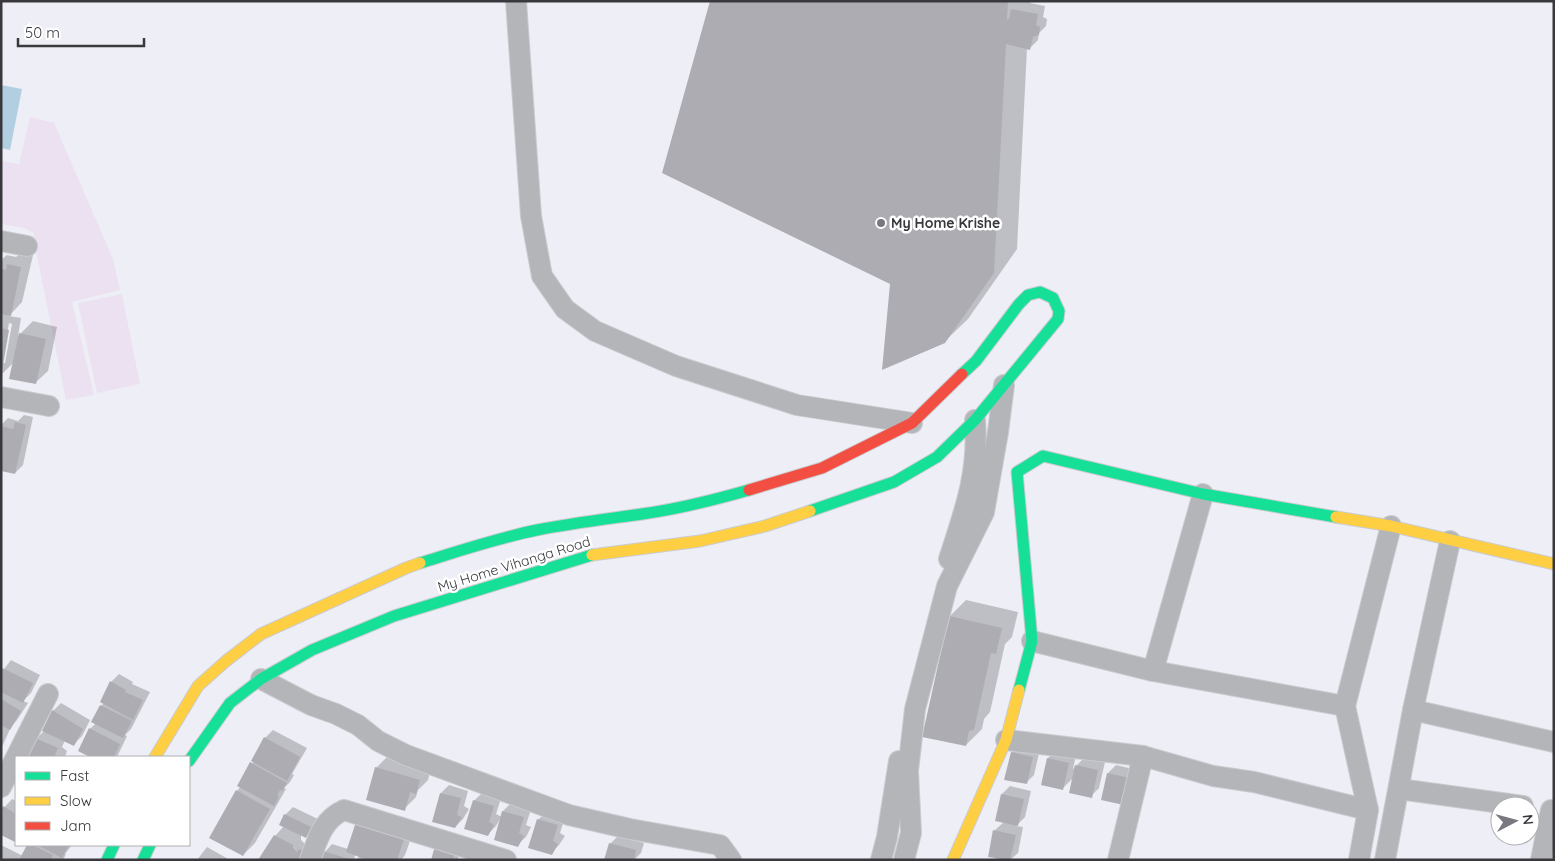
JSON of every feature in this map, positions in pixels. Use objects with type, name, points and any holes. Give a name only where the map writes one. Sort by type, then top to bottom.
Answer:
[{"type":"street","points":[[516,1],[530,216],[542,276],[566,309],[595,332],[676,366],[797,405],[912,423]]},
{"type":"street","points":[[1,241],[27,246]]},
{"type":"street","name":"My Home Vihanga Road","points":[[190,759],[230,703],[261,679],[312,650],[394,616],[590,555],[700,541],[765,526],[894,482],[937,457],[975,420],[1058,319],[1059,311],[1053,298],[1040,292],[1028,295],[976,361],[912,423]]},
{"type":"street","points":[[904,860],[911,833],[908,771],[915,709],[947,586],[984,512],[1004,385]]},
{"type":"street","points":[[1,397],[49,406]]},
{"type":"street","points":[[881,860],[887,837],[915,663],[970,496],[976,447],[975,420]]},
{"type":"street","points":[[156,756],[198,686],[226,660],[261,634],[398,572],[474,546],[536,530],[643,514],[719,499],[822,468],[912,423]]},
{"type":"street","points":[[953,860],[1006,740],[1032,641],[1017,472],[1043,456],[1203,494],[1391,526],[1554,564]]},
{"type":"street","points":[[1153,671],[1203,494]]},
{"type":"street","points":[[1359,860],[1368,810],[1345,706],[1391,526]]},
{"type":"street","points":[[1385,860],[1413,710],[1450,541]]},
{"type":"street","points":[[1032,641],[1153,671],[1345,706]]},
{"type":"street","points":[[261,679],[311,705],[336,714],[358,725],[378,740],[406,755],[568,815],[630,829],[720,845],[731,860]]},
{"type":"street","points":[[16,756],[48,694]]},
{"type":"street","points":[[1413,710],[1554,742]]},
{"type":"street","points":[[1006,740],[1143,756],[1213,776],[1254,782],[1368,810]]},
{"type":"street","points":[[1118,860],[1143,756]]},
{"type":"street","points":[[3,781],[15,758]]},
{"type":"street","points":[[1399,789],[1490,801]]},
{"type":"street","points":[[310,860],[322,829],[333,815],[344,810],[506,860]]},
{"type":"street","points":[[1541,860],[1552,810]]},
{"type":"street","points":[[107,860],[114,846]]},
{"type":"street","points":[[143,860],[150,846]]},
{"type":"shaded area","points":[[30,117],[54,123],[113,259],[120,290],[72,302],[94,395],[66,400],[34,233],[24,228],[1,224],[1,161],[19,164]]},
{"type":"shaded area","points":[[122,294],[140,384],[97,393],[78,303]]},
{"type":"water","points":[[1,85],[22,89],[10,150],[1,148]]},
{"type":"building","name":"My Home Krishe","points":[[710,1],[1008,1],[1007,20],[1009,19],[1011,9],[1038,14],[1036,25],[1040,27],[1039,35],[1033,37],[1030,50],[1006,44],[994,273],[945,343],[882,370],[890,284],[662,173]]},
{"type":"building","points":[[7,264],[21,267],[11,316],[1,314],[1,268],[6,270]]},
{"type":"building","points":[[1,328],[9,330],[2,371],[1,371]]},
{"type":"building","points":[[19,333],[46,339],[36,384],[9,379]]},
{"type":"building","points":[[15,422],[26,425],[15,474],[1,471],[1,426],[13,429]]},
{"type":"building","points":[[949,616],[1002,628],[996,654],[991,653],[974,730],[969,731],[966,746],[922,737]]},
{"type":"building","points":[[2,668],[33,683],[23,703],[1,692]]},
{"type":"building","points":[[110,681],[126,690],[125,692],[143,700],[133,720],[100,702]]},
{"type":"building","points":[[1,699],[21,711],[10,730],[1,725]]},
{"type":"building","points":[[100,705],[132,721],[123,738],[91,722]]},
{"type":"building","points":[[52,710],[83,729],[74,746],[42,731]]},
{"type":"building","points":[[89,728],[120,744],[114,756],[88,756],[78,751]]},
{"type":"building","points":[[264,737],[300,757],[287,781],[251,761]]},
{"type":"building","points":[[35,738],[58,748],[56,756],[28,755]]},
{"type":"building","points":[[1011,752],[1033,757],[1027,784],[1004,780]]},
{"type":"building","points":[[1047,758],[1069,763],[1063,790],[1041,785]]},
{"type":"building","points":[[250,762],[287,783],[282,791],[280,790],[277,796],[279,797],[274,806],[237,786]]},
{"type":"building","points":[[1075,765],[1098,770],[1092,798],[1069,793]]},
{"type":"building","points":[[375,767],[420,780],[416,794],[410,792],[405,811],[366,800]]},
{"type":"building","points":[[1107,773],[1130,778],[1124,805],[1101,800]]},
{"type":"building","points":[[236,790],[270,809],[243,856],[209,838]]},
{"type":"building","points":[[440,793],[461,798],[457,815],[462,817],[455,828],[432,822]]},
{"type":"building","points":[[1001,794],[1024,799],[1018,826],[995,821]]},
{"type":"building","points":[[473,800],[494,806],[489,822],[494,825],[488,836],[464,829]]},
{"type":"building","points":[[3,806],[15,813],[15,842],[1,835],[1,809]]},
{"type":"building","points":[[502,811],[524,817],[519,833],[524,836],[518,847],[494,840]]},
{"type":"building","points":[[284,814],[311,827],[306,838],[279,825]]},
{"type":"building","points":[[537,819],[558,825],[553,841],[558,844],[552,855],[528,848]]},
{"type":"building","points":[[356,822],[404,839],[397,860],[367,860],[346,852]]},
{"type":"building","points":[[993,830],[1016,835],[1010,860],[988,857]]},
{"type":"building","points":[[274,835],[293,845],[297,852],[299,849],[305,852],[302,860],[258,860]]},
{"type":"building","points":[[609,843],[636,850],[634,860],[604,860]]},
{"type":"building","points":[[26,846],[34,846],[53,855],[51,860],[19,860]]},
{"type":"building","points":[[39,846],[68,846],[62,858]]},
{"type":"building","points":[[435,846],[455,851],[453,860],[431,860]]},
{"type":"building","points":[[323,851],[349,859],[349,860],[321,860]]},
{"type":"traffic: fast","points":[[810,511],[894,482],[937,457],[975,420],[1058,319],[1059,311],[1053,298],[1040,292],[1028,295],[976,361],[962,374]]},
{"type":"traffic: fast","points":[[1019,690],[1032,641],[1017,472],[1043,456],[1203,494],[1336,517]]},
{"type":"traffic: fast","points":[[420,563],[522,533],[563,525],[669,510],[749,490]]},
{"type":"traffic: fast","points":[[190,760],[230,703],[261,679],[312,650],[394,616],[592,555]]},
{"type":"traffic: fast","points":[[107,860],[114,846]]},
{"type":"traffic: fast","points":[[143,860],[150,846]]},
{"type":"traffic: slow","points":[[592,555],[700,541],[765,526],[810,511]]},
{"type":"traffic: slow","points":[[1336,517],[1391,526],[1554,564]]},
{"type":"traffic: slow","points":[[156,756],[198,686],[261,634],[420,563]]},
{"type":"traffic: slow","points":[[953,860],[1006,740],[1019,690]]},
{"type":"traffic: jam","points":[[749,490],[822,468],[912,423],[962,374]]},
{"type":"place","name":"My Home Krishe","points":[[881,223]]}]
